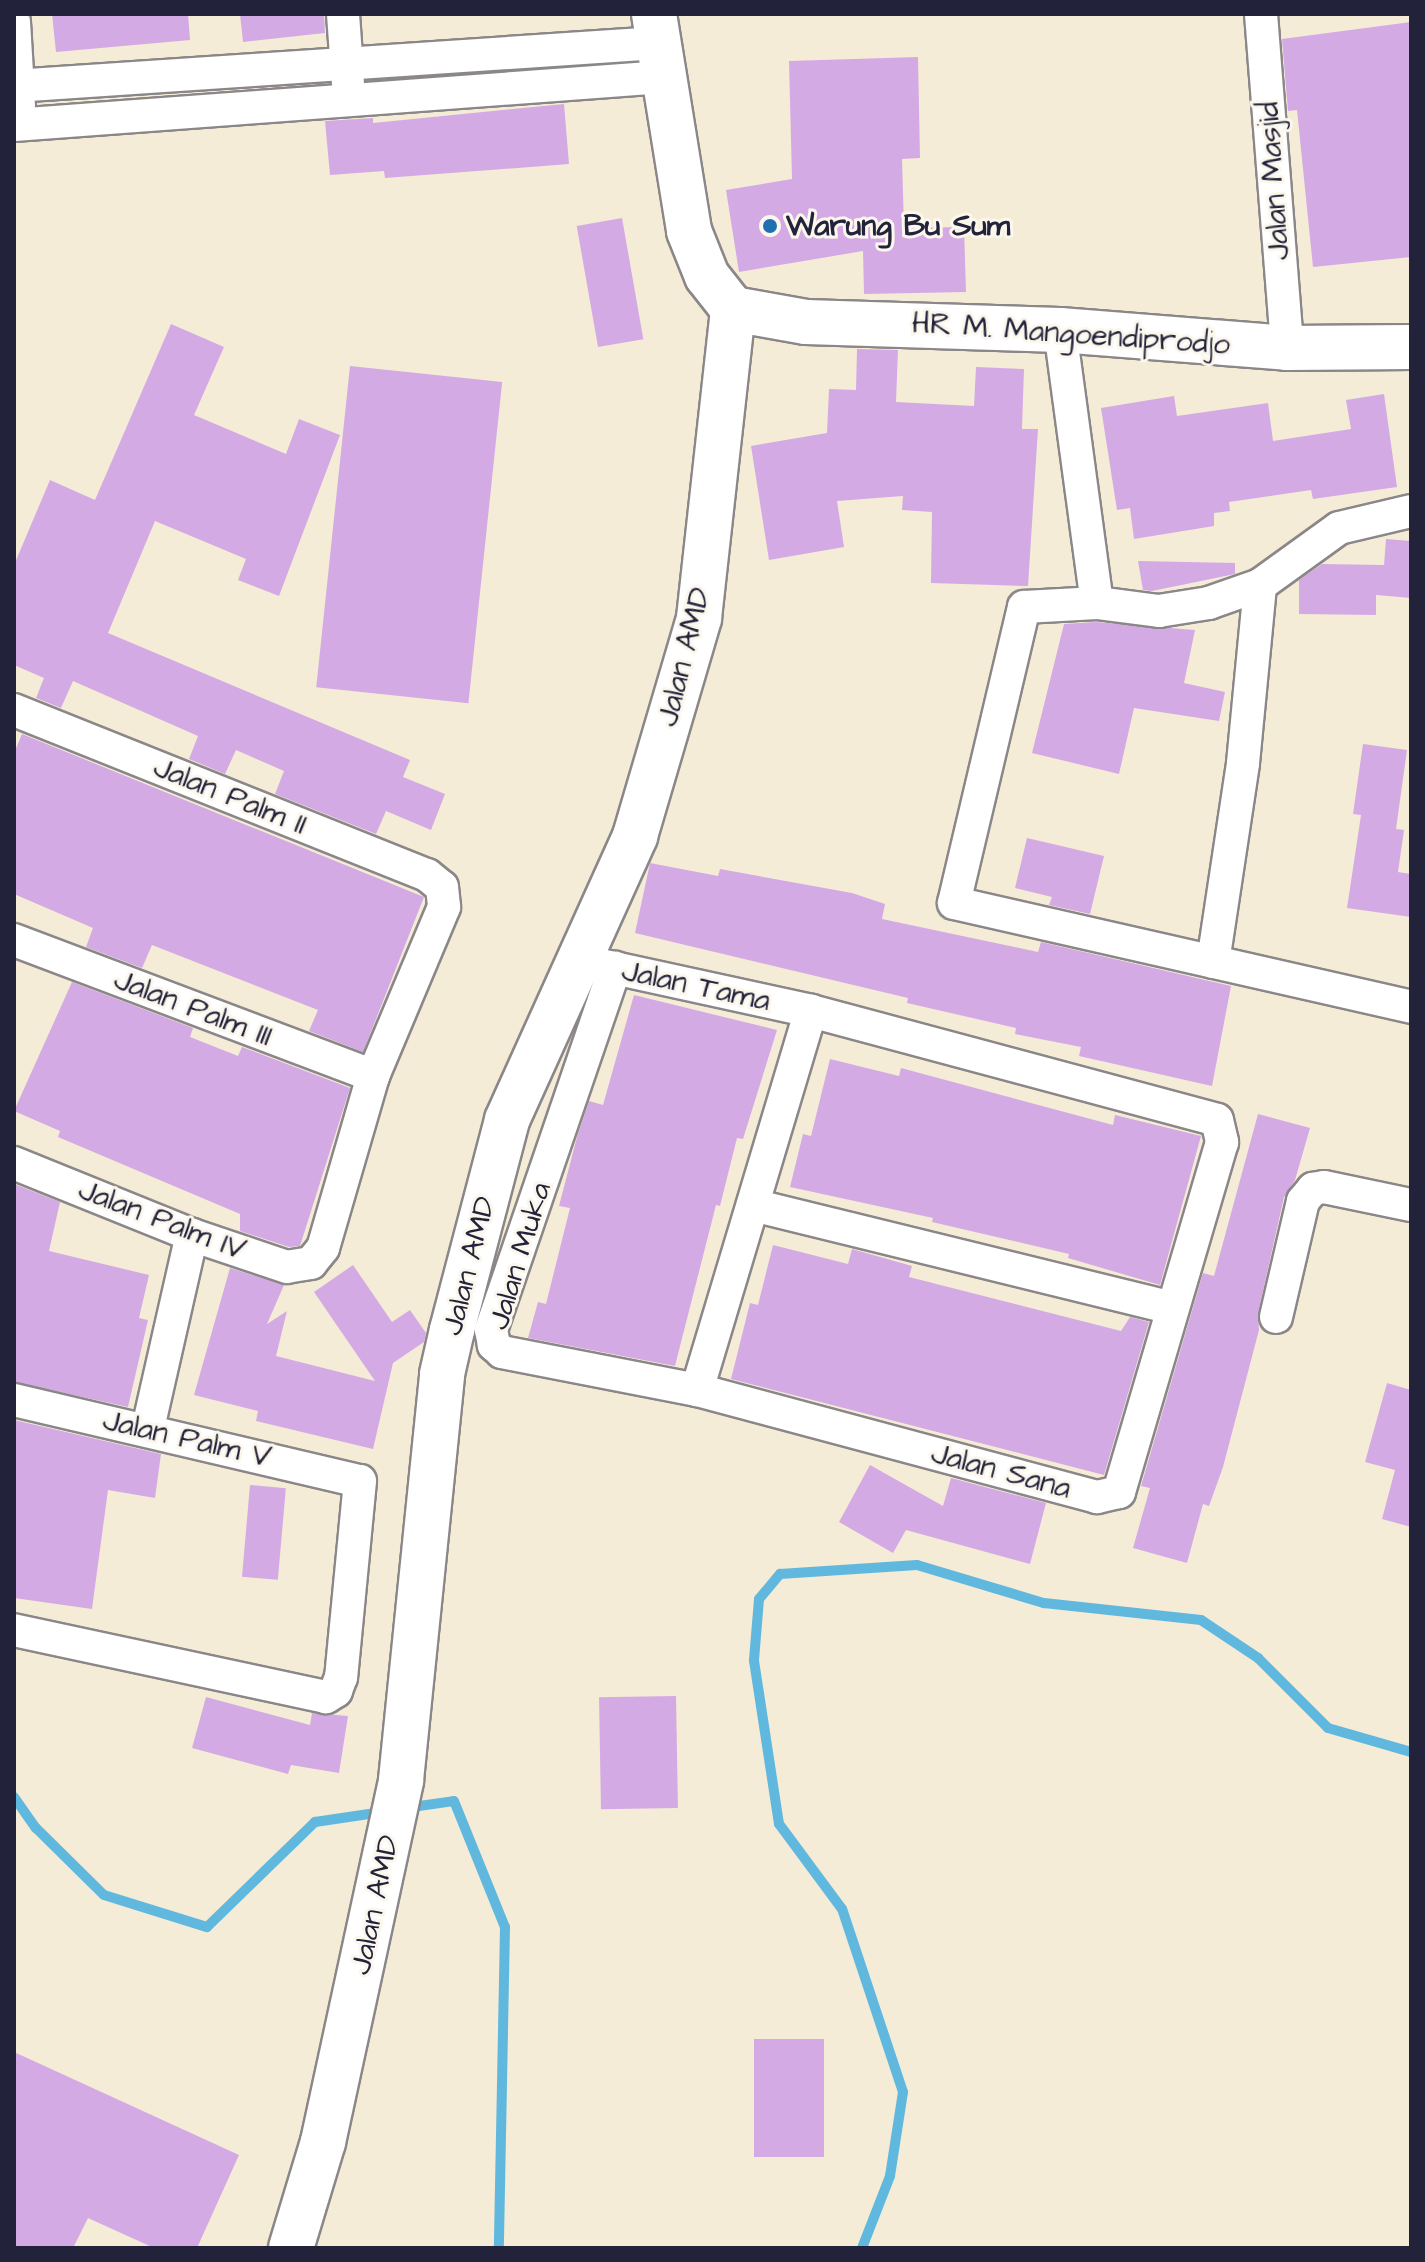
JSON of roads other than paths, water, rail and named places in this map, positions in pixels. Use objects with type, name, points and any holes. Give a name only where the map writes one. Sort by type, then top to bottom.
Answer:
[{"type":"street","points":[[343,14],[350,100]]},
{"type":"street","name":"Jalan Masjid","points":[[1261,14],[1287,348]]},
{"type":"street","points":[[14,22],[17,125],[350,100],[658,44]]},
{"type":"street","points":[[16,86],[658,44]]},
{"type":"street","points":[[658,44],[689,231],[707,276],[733,309]]},
{"type":"street","name":"HR M. Mangoendiprodjo","points":[[733,309],[790,321],[1060,330],[1287,348],[1411,347]]},
{"type":"street","name":"Jalan AMD","points":[[291,2248],[323,2142],[401,1780],[442,1374],[452,1330],[507,1120],[598,965],[699,618],[733,309]]},
{"type":"street","points":[[1060,330],[1097,603]]},
{"type":"street","points":[[1411,511],[1339,528],[1260,585],[1209,603],[1159,611],[1097,603],[1037,603],[1020,614],[976,825],[954,903],[1411,1007]]},
{"type":"street","points":[[1213,962],[1243,763],[1260,585]]},
{"type":"street","name":"Jalan Palm II","points":[[14,710],[427,875],[442,887],[444,907],[373,1076]]},
{"type":"street","name":"Jalan Palm III","points":[[14,940],[373,1076]]},
{"type":"street","name":"Jalan Tama","points":[[598,965],[811,1011],[1217,1120],[1222,1142],[1172,1308]]},
{"type":"street","name":"Jalan Muka","points":[[598,965],[491,1330],[494,1345],[502,1352],[697,1390]]},
{"type":"street","points":[[697,1390],[811,1011]]},
{"type":"street","name":"Jalan Palm IV","points":[[14,1163],[192,1235],[287,1267],[311,1263],[323,1248],[373,1076]]},
{"type":"street","points":[[1276,1317],[1303,1201],[1313,1189],[1324,1187],[1411,1205]]},
{"type":"street","points":[[753,1205],[1172,1308]]},
{"type":"street","points":[[148,1428],[192,1235]]},
{"type":"street","name":"Jalan Sana","points":[[697,1390],[1108,1495],[1124,1487],[1172,1308]]},
{"type":"street","name":"Jalan Palm V","points":[[14,1400],[148,1428],[360,1481],[341,1677],[336,1691],[326,1697],[14,1630]]},
{"type":"waterway","points":[[862,2248],[890,2176],[903,2092],[842,1909],[779,1824],[754,1660],[759,1599],[780,1574],[917,1565],[1044,1603],[1201,1620],[1258,1658],[1328,1728],[1411,1752]]},
{"type":"waterway","points":[[14,1797],[36,1828],[104,1895],[207,1927],[315,1822],[382,1812]]},
{"type":"waterway","points":[[405,1808],[454,1801],[505,1927],[499,2248]]},
{"type":"place","name":"Warung Bu Sum","points":[[770,226]]}]
